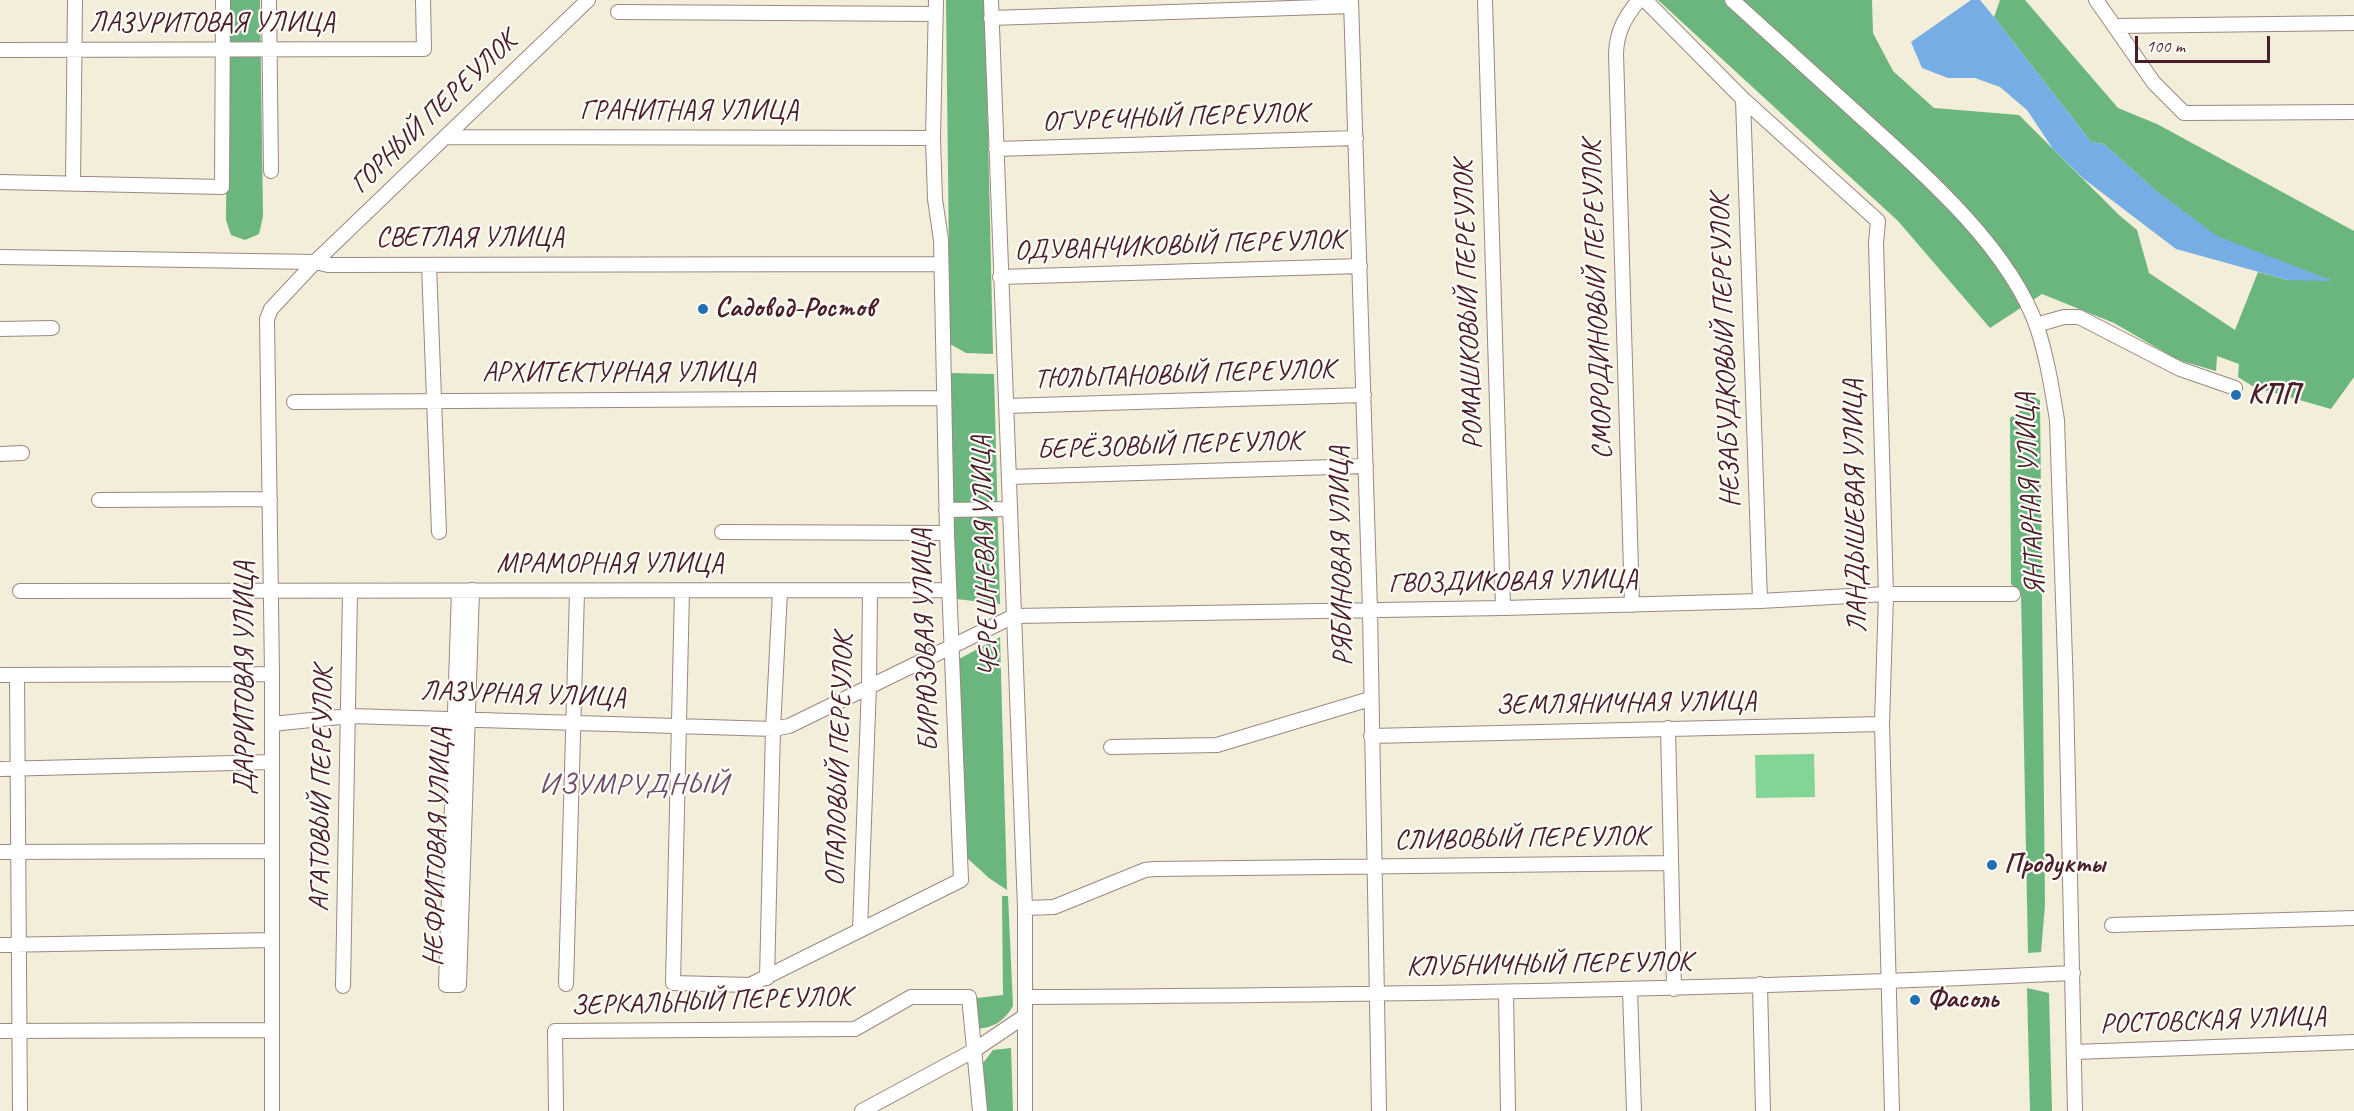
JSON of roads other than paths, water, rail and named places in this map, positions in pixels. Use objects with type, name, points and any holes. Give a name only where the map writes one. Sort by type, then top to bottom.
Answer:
[{"type":"street","points":[[73,184],[75,0]]},
{"type":"street","points":[[0,182],[222,187],[224,0]]},
{"type":"street","points":[[269,0],[271,171]]},
{"type":"street","name":"ЛАЗУРИТОВАЯ УЛИЦА","points":[[0,50],[424,49],[423,0]]},
{"type":"street","name":"ГОРНЫЙ ПЕРЕУЛОК","points":[[315,262],[588,0]]},
{"type":"street","name":"ЧЕРЕШНЕВАЯ УЛИЦА","points":[[991,0],[1025,908],[1025,1111]]},
{"type":"street","name":"РОМАШКОВЫЙ ПЕРЕУЛОК","points":[[1485,0],[1503,608]]},
{"type":"street","name":"СМОРОДИНОВЫЙ ПЕРЕУЛОК","points":[[1632,605],[1616,36],[1627,15],[1639,0]]},
{"type":"street","name":"ЛАНДЫШЕВАЯ УЛИЦА","points":[[1645,0],[1743,99],[1878,221],[1876,243],[1886,594],[1882,724],[1892,1111]]},
{"type":"street","name":"ЯНТАРНАЯ УЛИЦА","points":[[1732,0],[1919,169],[1968,221],[2008,271],[2036,325],[2052,385],[2057,420],[2075,1111]]},
{"type":"street","points":[[2096,0],[2154,84],[2184,113],[2354,112]]},
{"type":"street","points":[[991,18],[1351,3]]},
{"type":"street","name":"РЯБИНОВАЯ УЛИЦА","points":[[1351,3],[1370,610],[1379,1111]]},
{"type":"street","points":[[618,12],[936,7]]},
{"type":"street","name":"БИРЮЗОВАЯ УЛИЦА","points":[[860,930],[961,880],[946,510],[940,264],[933,138],[936,7]]},
{"type":"street","points":[[2115,26],[2354,23]]},
{"type":"street","name":"НЕЗАБУДКОВЫЙ ПЕРЕУЛОК","points":[[1743,99],[1760,601]]},
{"type":"street","name":"ГРАНИТНАЯ УЛИЦА","points":[[445,137],[933,138]]},
{"type":"street","name":"ОГУРЕЧНЫЙ ПЕРЕУЛОК","points":[[996,149],[1356,138]]},
{"type":"street","name":"СВЕТЛАЯ УЛИЦА","points":[[0,257],[315,262],[328,265],[940,264]]},
{"type":"street","name":"ДАРРИТОВАЯ УЛИЦА","points":[[272,1111],[272,674],[267,319],[271,309],[315,262]]},
{"type":"street","points":[[429,265],[439,532]]},
{"type":"street","name":"ОДУВАНЧИКОВЫЙ ПЕРЕУЛОК","points":[[1000,277],[1360,266]]},
{"type":"street","points":[[2036,325],[2064,317],[2079,317],[2180,369],[2235,388]]},
{"type":"street","points":[[0,329],[52,328]]},
{"type":"street","name":"ТЮЛЬПАНОВЫЙ ПЕРЕУЛОК","points":[[1006,406],[1364,395]]},
{"type":"street","name":"АРХИТЕКТУРНАЯ УЛИЦА","points":[[294,402],[944,398]]},
{"type":"street","points":[[0,454],[22,453]]},
{"type":"street","name":"БЕРЁЗОВЫЙ ПЕРЕУЛОК","points":[[1009,477],[1366,465]]},
{"type":"street","points":[[99,500],[270,500]]},
{"type":"street","points":[[946,510],[1010,509]]},
{"type":"street","points":[[722,532],[947,533]]},
{"type":"street","name":"НЕФРИТОВАЯ УЛИЦА","points":[[461,718],[459,985],[446,985],[466,590]]},
{"type":"street","name":"МРАМОРНАЯ УЛИЦА","points":[[20,591],[870,592],[949,590]]},
{"type":"street","points":[[682,591],[673,983],[750,985],[860,930]]},
{"type":"street","name":"АГАТОВЫЙ ПЕРЕУЛОК","points":[[343,986],[350,716],[350,592]]},
{"type":"street","points":[[566,984],[578,592]]},
{"type":"street","points":[[767,978],[773,729],[780,592]]},
{"type":"street","name":"ОПАЛОВЫЙ ПЕРЕУЛОК","points":[[860,930],[870,592]]},
{"type":"street","name":"ГВОЗДИКОВАЯ УЛИЦА","points":[[1014,615],[1503,608],[1760,601],[1886,594],[2013,594]]},
{"type":"street","points":[[773,729],[789,726],[1014,615]]},
{"type":"street","points":[[0,675],[272,674]]},
{"type":"street","points":[[17,675],[20,1111]]},
{"type":"street","points":[[1111,747],[1217,745],[1370,699]]},
{"type":"street","name":"ЛАЗУРНАЯ УЛИЦА","points":[[272,724],[350,716],[773,729]]},
{"type":"street","name":"ЗЕМЛЯНИЧНАЯ УЛИЦА","points":[[1371,736],[1882,724]]},
{"type":"street","points":[[1668,728],[1674,989]]},
{"type":"street","points":[[0,769],[272,762]]},
{"type":"street","points":[[0,852],[273,851]]},
{"type":"street","name":"СЛИВОВЫЙ ПЕРЕУЛОК","points":[[1025,908],[1054,907],[1145,870],[1155,869],[1671,863]]},
{"type":"street","points":[[2112,925],[2354,918]]},
{"type":"street","points":[[0,945],[272,940]]},
{"type":"street","name":"КЛУБНИЧНЫЙ ПЕРЕУЛОК","points":[[1026,997],[1376,995],[1674,989],[2073,973]]},
{"type":"street","points":[[1760,984],[1763,1111]]},
{"type":"street","points":[[1630,990],[1634,1111]]},
{"type":"street","points":[[1506,992],[1508,1111]]},
{"type":"street","name":"ЗЕРКАЛЬНЫЙ ПЕРЕУЛОК","points":[[556,1111],[555,1031],[855,1029],[911,997],[969,997],[973,1051]]},
{"type":"street","points":[[862,1111],[973,1051],[1025,1016]]},
{"type":"street","points":[[0,1031],[273,1030]]},
{"type":"street","name":"РОСТОВСКАЯ УЛИЦА","points":[[2074,1052],[2354,1042]]},
{"type":"street","points":[[973,1051],[980,1111]]},
{"type":"water","points":[[1971,0],[1980,0],[2091,142],[2104,144],[2155,190],[2217,236],[2333,281],[2288,280],[2176,249],[2084,179],[2053,149],[2027,110],[2000,87],[1975,78],[1948,78],[1922,68],[1911,42]]},
{"type":"place","name":"Садовод-Ростов","points":[[703,309]]},
{"type":"place","name":"КПП","points":[[2236,395]]},
{"type":"place","name":"Продукты","points":[[1992,865]]},
{"type":"place","name":"Фасоль","points":[[1915,1000]]},
{"type":"district","name":"ИЗУМРУДНЫЙ","points":[[634,785]]}]
